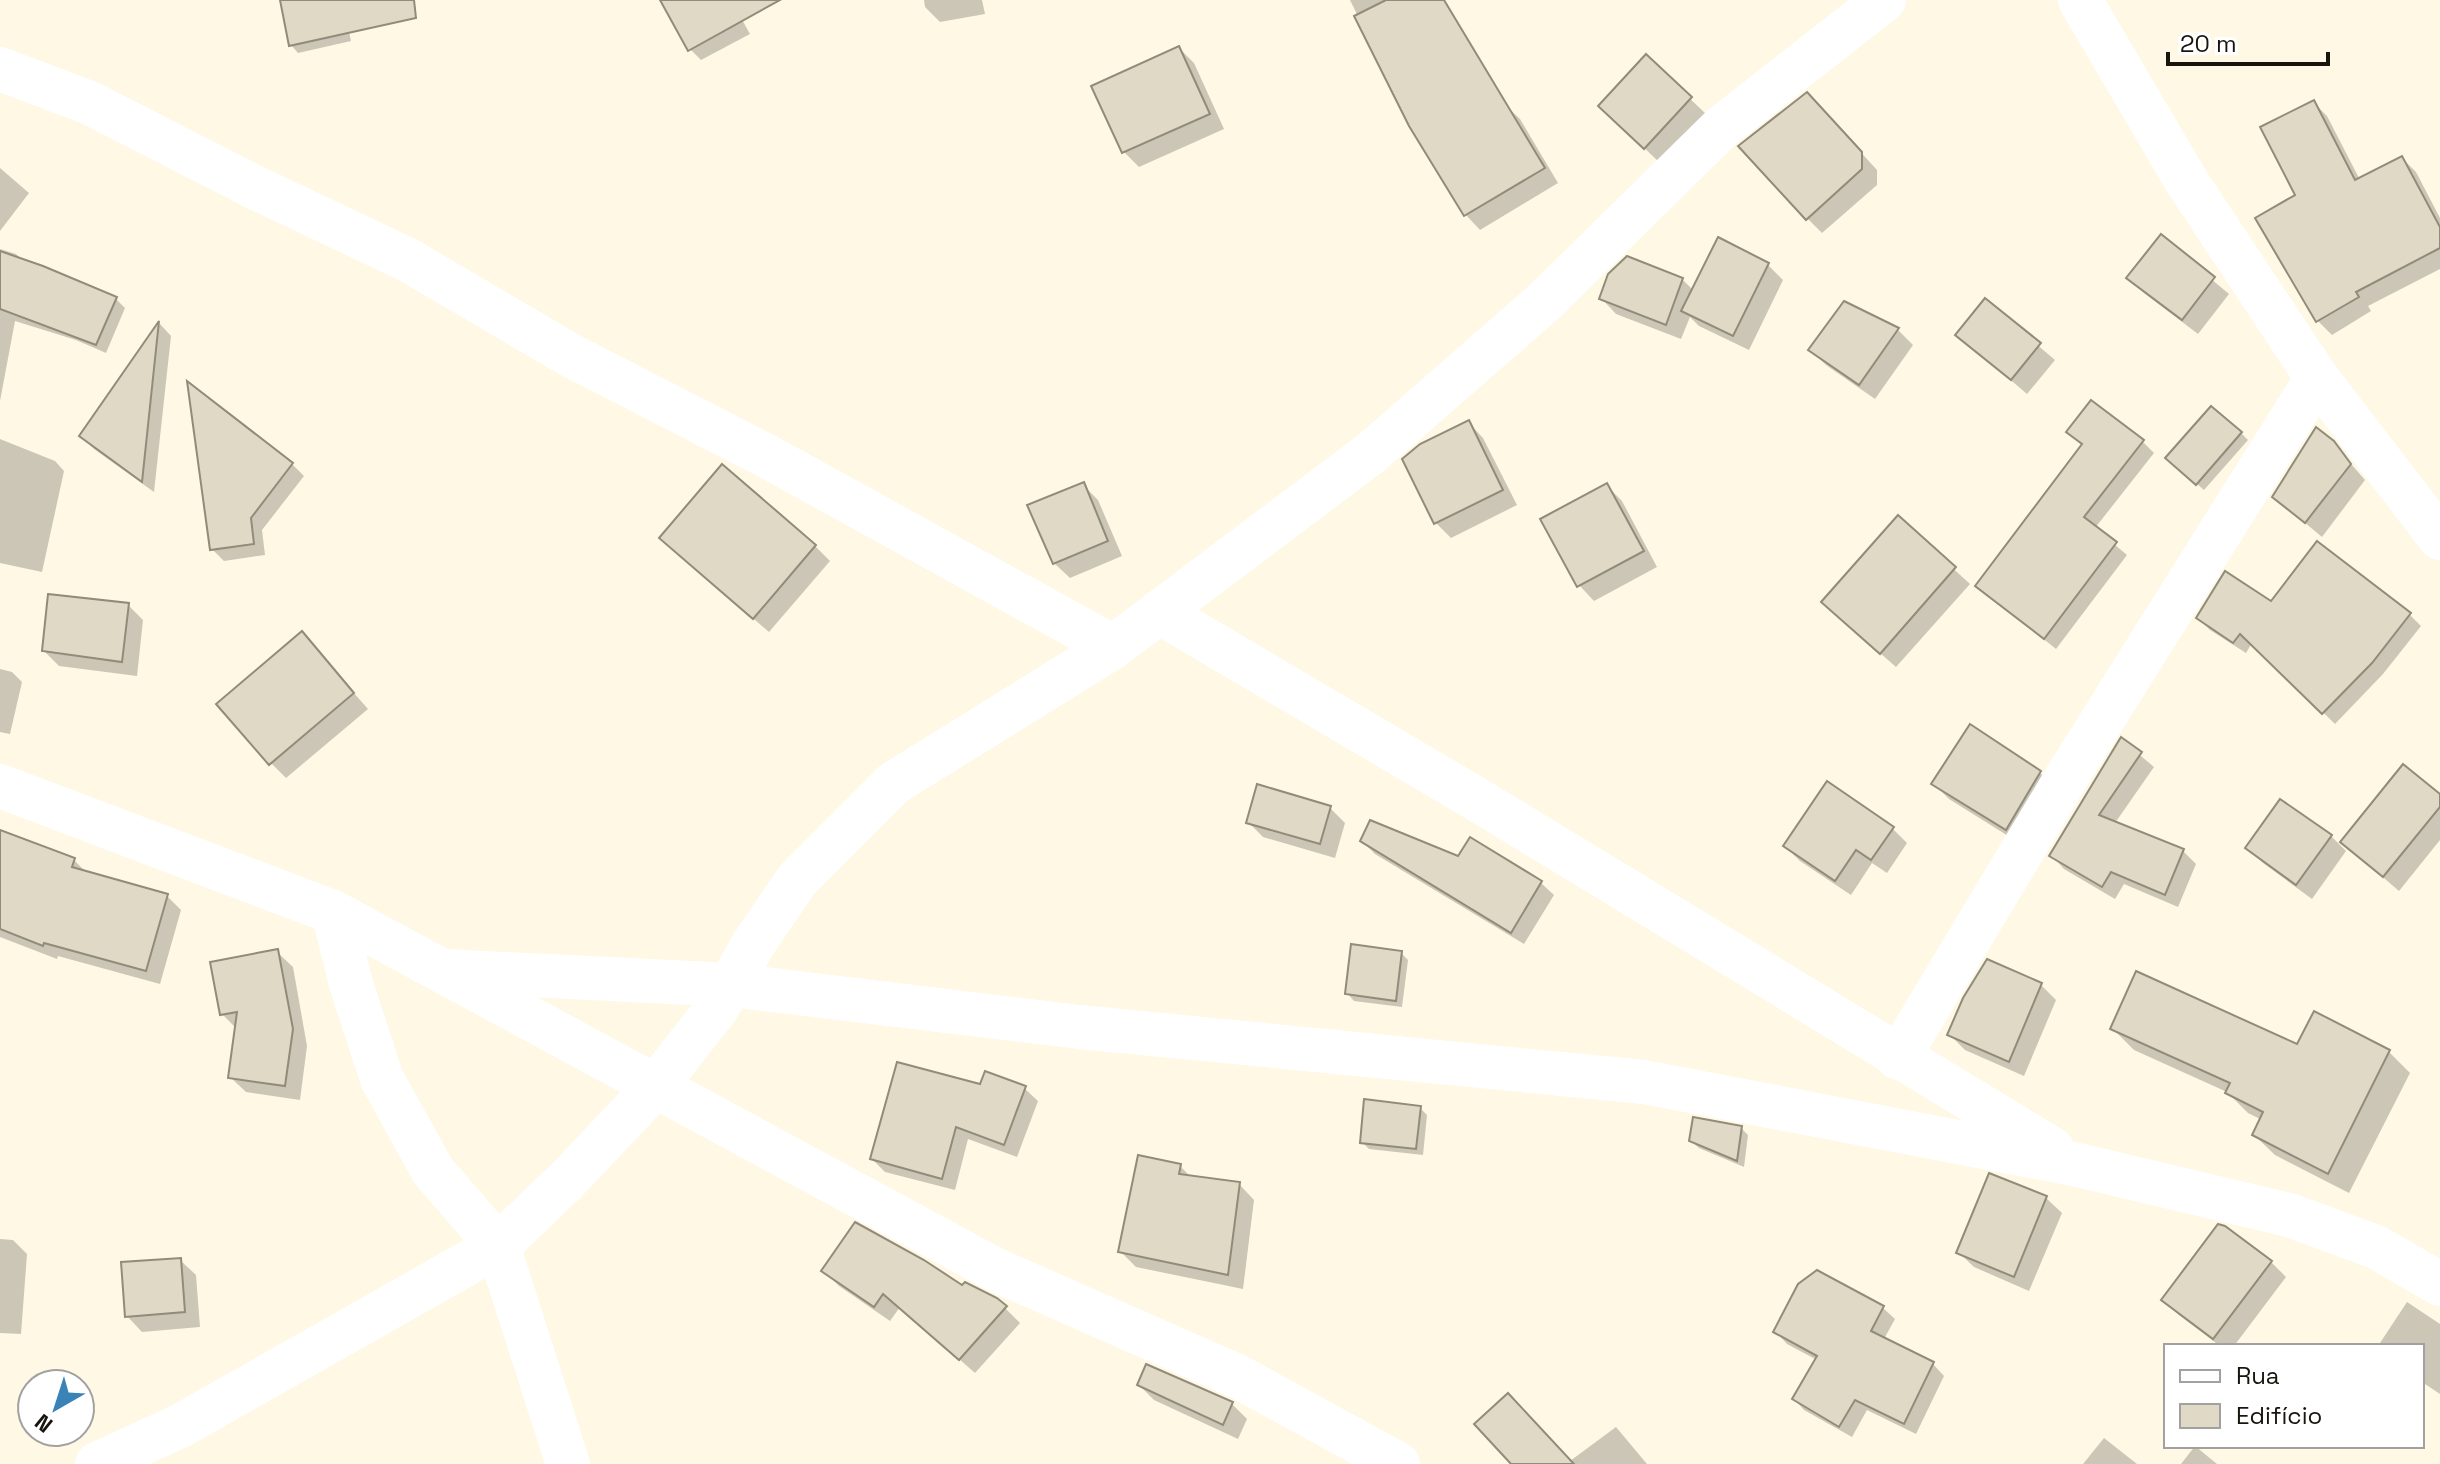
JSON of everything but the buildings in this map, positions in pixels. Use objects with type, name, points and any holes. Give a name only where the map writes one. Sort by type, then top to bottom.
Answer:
[{"type":"street","points":[[97,1464],[180,1426],[498,1246],[568,1179],[656,1086],[717,1008],[754,943],[797,880],[894,783],[1113,647],[1371,453],[1544,302],[1722,127],[1884,0]]},
{"type":"street","points":[[2080,0],[2187,182],[2317,378],[2440,538]]},
{"type":"street","points":[[0,69],[90,103],[252,186],[408,260],[570,355],[774,460],[1113,647]]},
{"type":"street","points":[[1898,1058],[2066,778],[2317,378]]},
{"type":"street","points":[[1159,612],[1492,808],[2078,1165]]},
{"type":"street","points":[[0,786],[333,912],[996,1270],[1239,1377],[1398,1464]]},
{"type":"street","points":[[333,912],[351,984],[382,1079],[433,1171],[498,1246],[568,1464]]},
{"type":"street","points":[[445,971],[731,985],[1080,1027],[1644,1082],[2078,1165],[2289,1215],[2376,1247],[2440,1284]]}]
